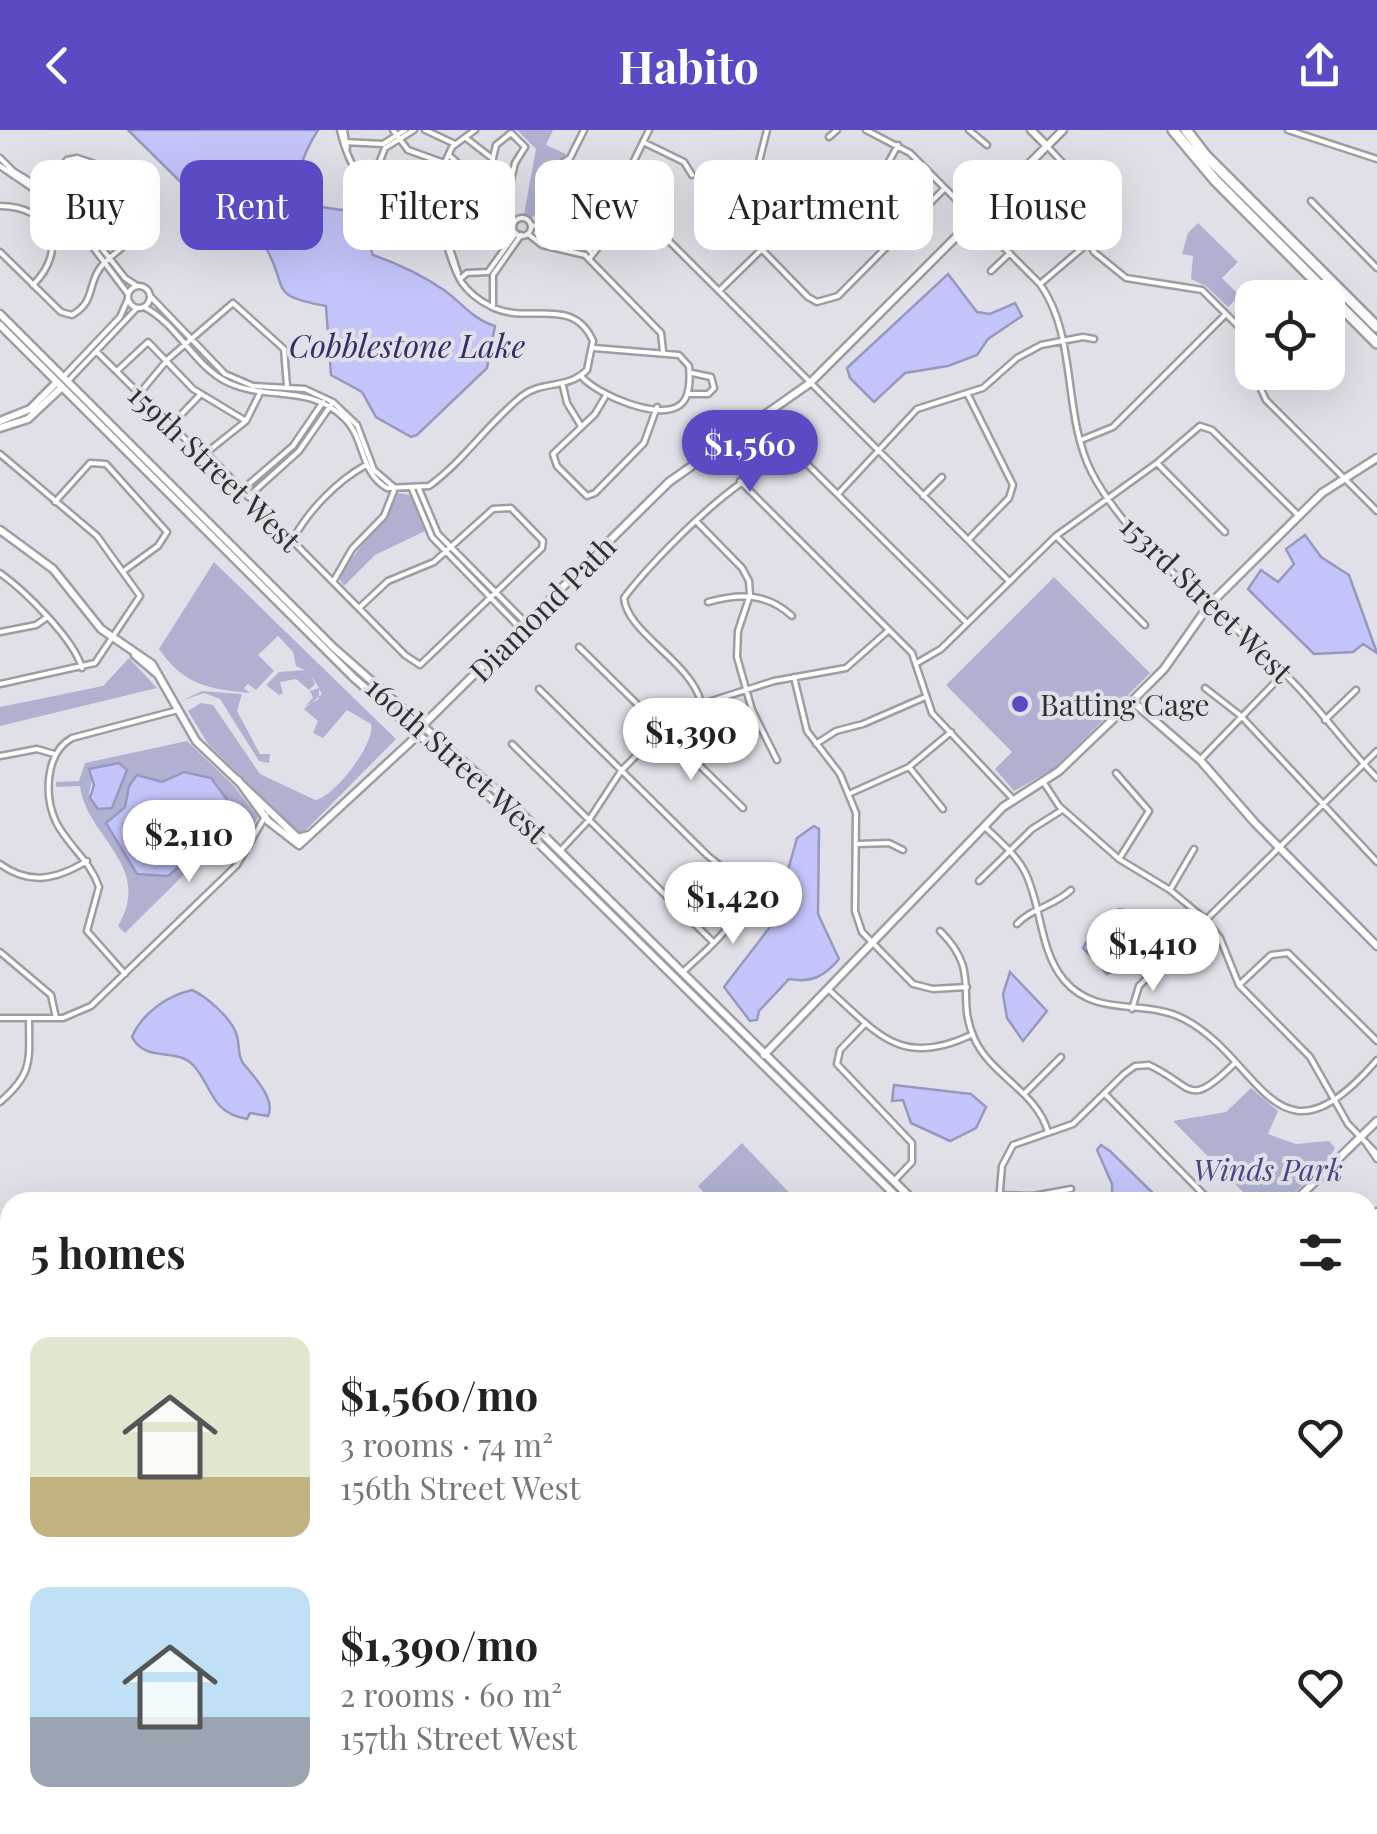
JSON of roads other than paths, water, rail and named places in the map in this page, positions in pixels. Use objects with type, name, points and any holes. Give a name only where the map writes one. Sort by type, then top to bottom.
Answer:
[{"type":"highway","points":[[1173,130],[1215,180],[1377,343]]},
{"type":"highway","points":[[1186,130],[1206,156],[1377,327]]},
{"type":"street","points":[[342,130],[350,160]]},
{"type":"street","points":[[379,160],[384,146],[405,130]]},
{"type":"street","points":[[398,135],[414,130]]},
{"type":"street","points":[[425,130],[442,133],[455,144]]},
{"type":"street","points":[[446,160],[455,144],[476,130]]},
{"type":"street","points":[[567,160],[584,130]]},
{"type":"street","points":[[649,130],[625,179],[627,197],[1009,581]]},
{"type":"street","points":[[762,160],[767,130]]},
{"type":"street","points":[[829,136],[837,130]]},
{"type":"street","points":[[866,130],[873,138],[898,146],[953,196]]},
{"type":"street","points":[[968,130],[986,146]]},
{"type":"street","points":[[1031,130],[1060,160]]},
{"type":"street","name":"Diamond Path","points":[[1033,160],[1063,130]]},
{"type":"street","points":[[1291,130],[1377,159]]},
{"type":"street","points":[[466,138],[493,159],[496,145],[506,134],[524,146],[515,161]]},
{"type":"street","points":[[398,135],[408,150],[436,160]]},
{"type":"street","points":[[344,142],[384,146]]},
{"type":"street","points":[[643,142],[684,162],[692,175]]},
{"type":"street","points":[[890,160],[898,146]]},
{"type":"street","points":[[449,154],[456,160]]},
{"type":"street","points":[[1,163],[30,181]]},
{"type":"street","points":[[933,200],[945,188]]},
{"type":"street","points":[[1311,202],[1377,268]]},
{"type":"street","points":[[0,206],[29,214],[51,234],[55,250],[50,267],[33,285]]},
{"type":"street","points":[[515,222],[523,218],[535,225]]},
{"type":"street","points":[[528,234],[531,225]]},
{"type":"street","points":[[515,226],[518,234]]},
{"type":"street","points":[[518,234],[528,234],[542,244],[591,257]]},
{"type":"street","points":[[492,307],[491,274],[518,234]]},
{"type":"street","name":"Diamond Path","points":[[266,815],[298,838],[310,836],[669,482],[810,383],[953,240]]},
{"type":"street","points":[[101,250],[128,296],[189,341]]},
{"type":"street","points":[[0,252],[61,312],[72,315],[94,292],[97,272],[121,250]]},
{"type":"street","points":[[109,262],[137,286],[146,287],[218,370],[262,389],[287,389],[331,404],[357,425],[368,464],[395,488],[415,489],[430,486],[456,464],[521,397],[542,387],[563,386],[581,376],[592,362],[594,348],[588,330],[570,315],[508,313],[492,307],[459,278],[449,250]]},
{"type":"street","points":[[586,250],[662,334],[662,351]]},
{"type":"street","points":[[591,257],[597,250]]},
{"type":"street","points":[[719,291],[760,250],[808,297],[829,301],[881,250]]},
{"type":"street","points":[[991,271],[1010,252],[1040,284],[1081,250]]},
{"type":"street","points":[[1094,250],[1120,276],[1197,287],[1235,324]]},
{"type":"street","points":[[459,278],[468,273],[491,274]]},
{"type":"street","name":"153rd Street West","points":[[1040,284],[1054,307],[1079,440],[1107,499],[1209,604],[1284,673],[1377,778]]},
{"type":"street","points":[[0,425],[28,419],[120,317],[128,296],[137,286]]},
{"type":"street","points":[[63,381],[151,297]]},
{"type":"street","points":[[140,394],[168,360],[228,304],[239,305],[284,349],[287,389]]},
{"type":"street","name":"160th Street West","points":[[0,314],[367,690],[416,728],[508,813],[905,1192]]},
{"type":"street","points":[[1079,440],[1113,427],[1226,314]]},
{"type":"street","name":"160th Street West","points":[[0,325],[63,381],[419,731],[477,774],[684,971],[892,1192]]},
{"type":"street","points":[[838,494],[917,409],[968,395],[996,378],[1027,350],[1060,341],[1094,340]]},
{"type":"street","points":[[116,371],[145,342],[200,394],[246,422]]},
{"type":"street","points":[[581,376],[605,397],[656,407],[676,408],[688,394],[690,373],[684,358],[662,351],[594,348]]},
{"type":"street","name":"159th Street West","points":[[97,352],[170,424],[206,453],[420,665],[493,594]]},
{"type":"street","points":[[688,394],[708,394],[714,384],[706,374],[690,373]]},
{"type":"street","points":[[563,386],[570,411],[581,426]]},
{"type":"street","points":[[206,453],[246,422],[262,389]]},
{"type":"street","points":[[1262,390],[1266,400],[1377,511]]},
{"type":"street","points":[[170,424],[200,394]]},
{"type":"street","points":[[968,395],[1013,486],[1009,498],[968,540]]},
{"type":"street","points":[[605,397],[581,426],[556,447],[553,460],[590,496],[644,442],[656,407]]},
{"type":"street","points":[[242,490],[281,457],[324,400]]},
{"type":"street","points":[[248,497],[287,464],[331,404]]},
{"type":"street","points":[[918,663],[937,653],[1056,536],[1158,464],[1193,429],[1212,430],[1298,516]]},
{"type":"street","points":[[0,454],[94,532],[125,570],[140,598],[101,658],[82,668],[0,684]]},
{"type":"street","points":[[281,457],[287,464]]},
{"type":"street","points":[[701,702],[689,675],[624,605],[626,593],[740,481],[781,459],[794,458],[806,463],[967,623]]},
{"type":"street","points":[[762,1056],[984,826],[1013,800],[1044,783],[1164,669],[1209,604],[1298,516],[1322,493],[1377,458]]},
{"type":"street","points":[[56,502],[90,462],[106,464],[166,532],[158,546],[125,570]]},
{"type":"street","points":[[292,541],[302,522],[343,480],[368,464]]},
{"type":"street","points":[[1158,464],[1225,532]]},
{"type":"street","points":[[924,496],[942,478]]},
{"type":"street","points":[[740,481],[918,663],[923,698],[1013,800]]},
{"type":"street","points":[[333,582],[352,549],[384,516],[395,488]]},
{"type":"street","points":[[415,489],[449,550],[524,626]]},
{"type":"street","points":[[359,608],[388,581],[417,572],[501,507],[511,508],[543,541],[542,548],[493,594]]},
{"type":"street","points":[[697,522],[742,568],[750,596],[736,644],[746,689],[777,760]]},
{"type":"street","points":[[0,530],[52,569],[114,640],[149,660],[204,750],[238,779],[266,815],[237,865],[87,1009],[56,1018],[0,1018]]},
{"type":"street","points":[[1056,536],[1145,624]]},
{"type":"street","points":[[0,573],[46,618],[77,654],[82,668]]},
{"type":"street","points":[[708,602],[750,596],[774,602],[792,616]]},
{"type":"street","points":[[0,632],[36,625],[46,618]]},
{"type":"street","points":[[508,813],[556,853],[589,820],[621,770],[680,711],[746,689],[846,668],[889,630]]},
{"type":"street","points":[[579,647],[744,808]]},
{"type":"street","points":[[1200,760],[1284,673]]},
{"type":"street","points":[[794,678],[804,725],[850,793],[858,844],[856,916],[872,943],[913,984],[933,989],[966,987]]},
{"type":"street","points":[[1205,688],[1241,716],[1377,862]]},
{"type":"street","points":[[539,689],[707,856],[736,875],[741,897],[730,924],[684,971]]},
{"type":"street","points":[[1325,720],[1356,690]]},
{"type":"street","points":[[816,744],[836,730],[863,724],[923,698]]},
{"type":"street","points":[[1132,701],[1200,760],[1278,847],[1377,946]]},
{"type":"street","points":[[125,974],[88,934],[87,919],[99,891],[87,861],[53,813],[50,769],[54,754],[75,736],[178,710]]},
{"type":"street","points":[[850,793],[909,767],[951,732]]},
{"type":"street","points":[[512,744],[714,942]]},
{"type":"street","points":[[0,756],[37,750],[54,754]]},
{"type":"street","points":[[1132,1009],[1139,986],[1377,751]]},
{"type":"street","points":[[909,767],[943,809]]},
{"type":"street","points":[[1116,772],[1150,811],[1119,859]]},
{"type":"street","points":[[1044,783],[1063,809],[1119,859],[1170,890],[1206,920],[1220,938],[1240,985],[1310,1057],[1333,1099],[1377,1156]]},
{"type":"street","points":[[979,881],[1032,829],[1063,809]]},
{"type":"street","points":[[984,826],[1026,874],[1052,960],[1068,984],[1096,1003],[1162,1011],[1184,1019],[1280,1108],[1306,1110],[1333,1099],[1377,1060]]},
{"type":"street","points":[[858,844],[889,842],[903,850]]},
{"type":"street","points":[[1170,890],[1194,849]]},
{"type":"street","points":[[0,864],[14,873],[39,879],[63,874],[87,861]]},
{"type":"street","points":[[1018,924],[1054,906],[1071,890]]},
{"type":"street","points":[[940,931],[962,955],[972,1034],[983,1052],[1043,1116],[1048,1132]]},
{"type":"street","points":[[0,952],[51,995],[56,1018]]},
{"type":"street","points":[[1240,985],[1270,954],[1288,953],[1377,1042]]},
{"type":"street","points":[[829,990],[864,1025],[890,1042],[912,1048],[941,1047],[972,1034]]},
{"type":"street","points":[[0,1102],[20,1084],[29,1066],[28,1018]]},
{"type":"street","points":[[864,1025],[840,1050],[837,1064],[912,1143],[911,1163],[894,1181]]},
{"type":"street","points":[[1024,1094],[1061,1057]]},
{"type":"street","points":[[1000,1192],[1001,1169],[1009,1150],[1024,1138],[1073,1124],[1135,1066],[1149,1065],[1179,1087],[1196,1090],[1212,1084],[1234,1064]]},
{"type":"street","points":[[1105,1094],[1201,1192]]},
{"type":"street","points":[[1305,1192],[1363,1140],[1377,1122]]},
{"type":"street","points":[[1055,1192],[1071,1189]]},
{"type":"water","name":"Cobblestone Lake","points":[[128,130],[318,130],[304,160],[180,160],[180,181]]},
{"type":"water","name":"Cobblestone Lake","points":[[323,207],[343,210],[343,250],[371,250],[373,255],[427,279],[495,326],[487,368],[411,437],[376,417],[362,392],[331,375],[326,306],[287,294],[267,250],[323,250]]},
{"type":"water","points":[[948,274],[977,312],[990,314],[1015,303],[1022,316],[988,339],[977,355],[948,366],[905,373],[874,402],[850,378],[847,368]]},
{"type":"water","points":[[1305,535],[1321,557],[1349,575],[1377,653],[1363,644],[1353,652],[1314,654],[1248,589],[1261,570],[1278,582],[1294,564],[1286,549]]},
{"type":"water","points":[[119,763],[127,770],[112,808],[98,809],[90,798],[94,785],[89,769]]},
{"type":"water","points":[[184,772],[211,778],[240,817],[168,876],[137,874],[106,823],[125,807],[129,786],[137,775],[162,782]]},
{"type":"water","points":[[814,826],[819,829],[818,914],[839,959],[817,977],[789,979],[759,1011],[757,1020],[750,1021],[724,987],[773,923],[797,838]]},
{"type":"water","points":[[1119,909],[1145,914],[1151,924],[1123,967],[1107,974],[1083,948],[1099,921]]},
{"type":"water","points":[[1010,972],[1047,1011],[1023,1041],[1007,1018],[1003,994]]},
{"type":"water","points":[[192,990],[217,1008],[233,1027],[241,1060],[267,1095],[268,1116],[250,1113],[247,1119],[226,1111],[187,1060],[145,1050],[132,1037],[157,1006]]},
{"type":"water","points":[[894,1085],[971,1094],[986,1107],[976,1128],[950,1141],[911,1123],[903,1100],[892,1101]]},
{"type":"water","points":[[1101,1145],[1110,1151],[1152,1192],[1112,1192],[1097,1150]]},
{"type":"place","name":"Batting Cage","points":[[1020,704]]},
{"type":"park label","name":"Winds Park","points":[[1268,1169]]}]
